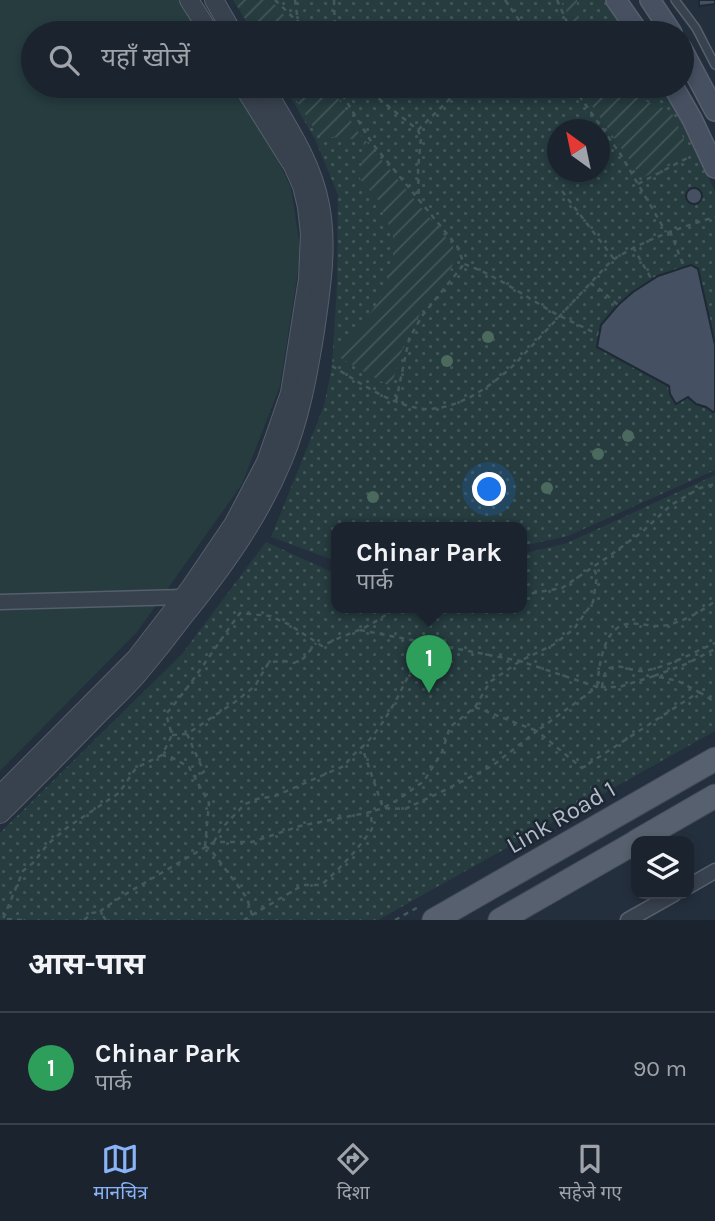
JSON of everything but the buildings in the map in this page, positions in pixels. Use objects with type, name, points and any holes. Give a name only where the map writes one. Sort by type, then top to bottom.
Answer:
[{"type":"main road","points":[[616,0],[631,21]]},
{"type":"main road","points":[[650,0],[663,21]]},
{"type":"main road","points":[[694,72],[715,111]]},
{"type":"main road","points":[[680,98],[715,167]]},
{"type":"main road","name":"Link Road 1","points":[[434,920],[715,759]]},
{"type":"main road","points":[[645,836],[715,796]]},
{"type":"main road","points":[[500,920],[631,844]]},
{"type":"street","points":[[189,0],[202,21]]},
{"type":"street","points":[[214,0],[226,21]]},
{"type":"street","points":[[0,795],[136,658],[183,597],[234,523],[266,462],[290,393],[308,279],[310,233],[302,186],[293,166],[250,98]]},
{"type":"street","points":[[0,814],[136,676],[193,606],[255,518],[283,459],[309,367],[323,265],[322,223],[313,177],[271,98]]},
{"type":"street","points":[[0,602],[183,597]]},
{"type":"street","points":[[694,883],[715,871]]},
{"type":"street","points":[[628,920],[665,899]]},
{"type":"lane","points":[[675,0],[691,21]]},
{"type":"lane","points":[[694,25],[715,65]]},
{"type":"path","points":[[276,0],[297,21]]},
{"type":"path","points":[[295,0],[298,21]]},
{"type":"path","points":[[334,0],[335,21]]},
{"type":"path","points":[[505,0],[520,21]]},
{"type":"path","points":[[557,0],[567,21]]},
{"type":"path","points":[[344,98],[372,143],[457,246],[464,264],[481,270],[561,317],[598,335]]},
{"type":"path","points":[[378,98],[418,130],[421,138],[419,201]]},
{"type":"path","points":[[418,130],[451,98]]},
{"type":"path","points":[[581,98],[621,155],[668,232],[684,267]]},
{"type":"path","points":[[638,184],[691,156]]},
{"type":"path","points":[[562,191],[614,259]]},
{"type":"path","points":[[332,366],[372,389],[412,407],[429,409],[448,406],[480,392],[516,364],[614,259],[633,247],[668,232],[715,217]]},
{"type":"path","points":[[633,247],[652,280]]},
{"type":"path","points":[[396,401],[410,339],[422,316],[464,264]]},
{"type":"path","points":[[590,283],[618,305]]},
{"type":"path","points":[[527,594],[562,588],[642,532],[671,505],[700,488],[715,484]]},
{"type":"path","points":[[84,920],[214,842],[252,842],[300,826],[371,812],[399,799],[424,780],[442,752],[450,727],[475,707],[490,682],[575,629],[593,602],[597,576],[593,567]]},
{"type":"path","points":[[600,687],[600,664],[606,645],[612,633],[622,625],[663,626],[705,609],[715,601]]},
{"type":"path","points":[[22,920],[3,920],[23,871],[68,827],[119,793],[136,768],[162,755],[172,734],[166,714],[187,690],[240,613],[270,616],[290,625],[322,646],[360,630],[386,613]]},
{"type":"path","points":[[360,630],[520,661],[600,687],[619,687],[654,676],[715,649]]},
{"type":"path","points":[[214,842],[220,830],[245,804],[275,796],[344,766],[374,736],[386,718],[426,642]]},
{"type":"path","points":[[172,734],[187,734],[235,702],[255,686],[269,662],[294,663],[304,658],[316,643]]},
{"type":"path","points":[[383,808],[405,809],[492,766],[600,687],[611,667],[647,670],[715,643]]},
{"type":"path","points":[[654,676],[678,681],[715,702]]},
{"type":"path","points":[[475,707],[537,731],[582,768],[699,692]]},
{"type":"path","points":[[187,734],[204,772],[194,777]]},
{"type":"path","points":[[362,747],[383,808]]},
{"type":"path","points":[[162,755],[189,767],[209,803],[205,846]]},
{"type":"path","points":[[244,920],[303,885],[321,885],[328,880],[343,866],[372,828],[371,812]]},
{"type":"path","points":[[205,846],[211,850],[247,898],[252,915]]},
{"type":"path","points":[[100,912],[106,920]]},
{"type":"green space","points":[[0,0],[186,0],[199,21],[21,21],[21,98],[246,98],[258,118],[291,188],[301,253],[280,386],[242,484],[137,632],[0,771]]},
{"type":"green space","points":[[233,0],[271,0],[289,21],[246,21]]},
{"type":"green space","points":[[234,0],[604,0],[619,21],[246,21]]},
{"type":"green space","points":[[562,0],[577,0],[580,21],[570,21]]},
{"type":"green space","points":[[291,98],[669,98],[715,191],[715,470],[568,536],[527,545],[527,522],[331,522],[331,559],[271,537],[324,406],[332,366],[337,286],[338,195],[315,139]]},
{"type":"green space","points":[[295,98],[338,98],[355,128],[453,246],[455,258],[449,274],[423,308],[403,347],[391,387],[335,355],[340,345],[366,321],[383,293],[393,259],[393,235],[378,200],[360,179],[364,140],[319,136]]},
{"type":"green space","points":[[588,98],[638,98],[671,111],[688,148],[674,161],[642,178],[610,132],[610,119],[601,119]]},
{"type":"green space","points":[[715,475],[715,731],[378,920],[0,920],[0,833],[182,654],[266,542],[331,572],[331,613],[527,613],[527,553],[567,543]]},
{"type":"place","name":"Chinar Park","points":[[429,693]]}]
